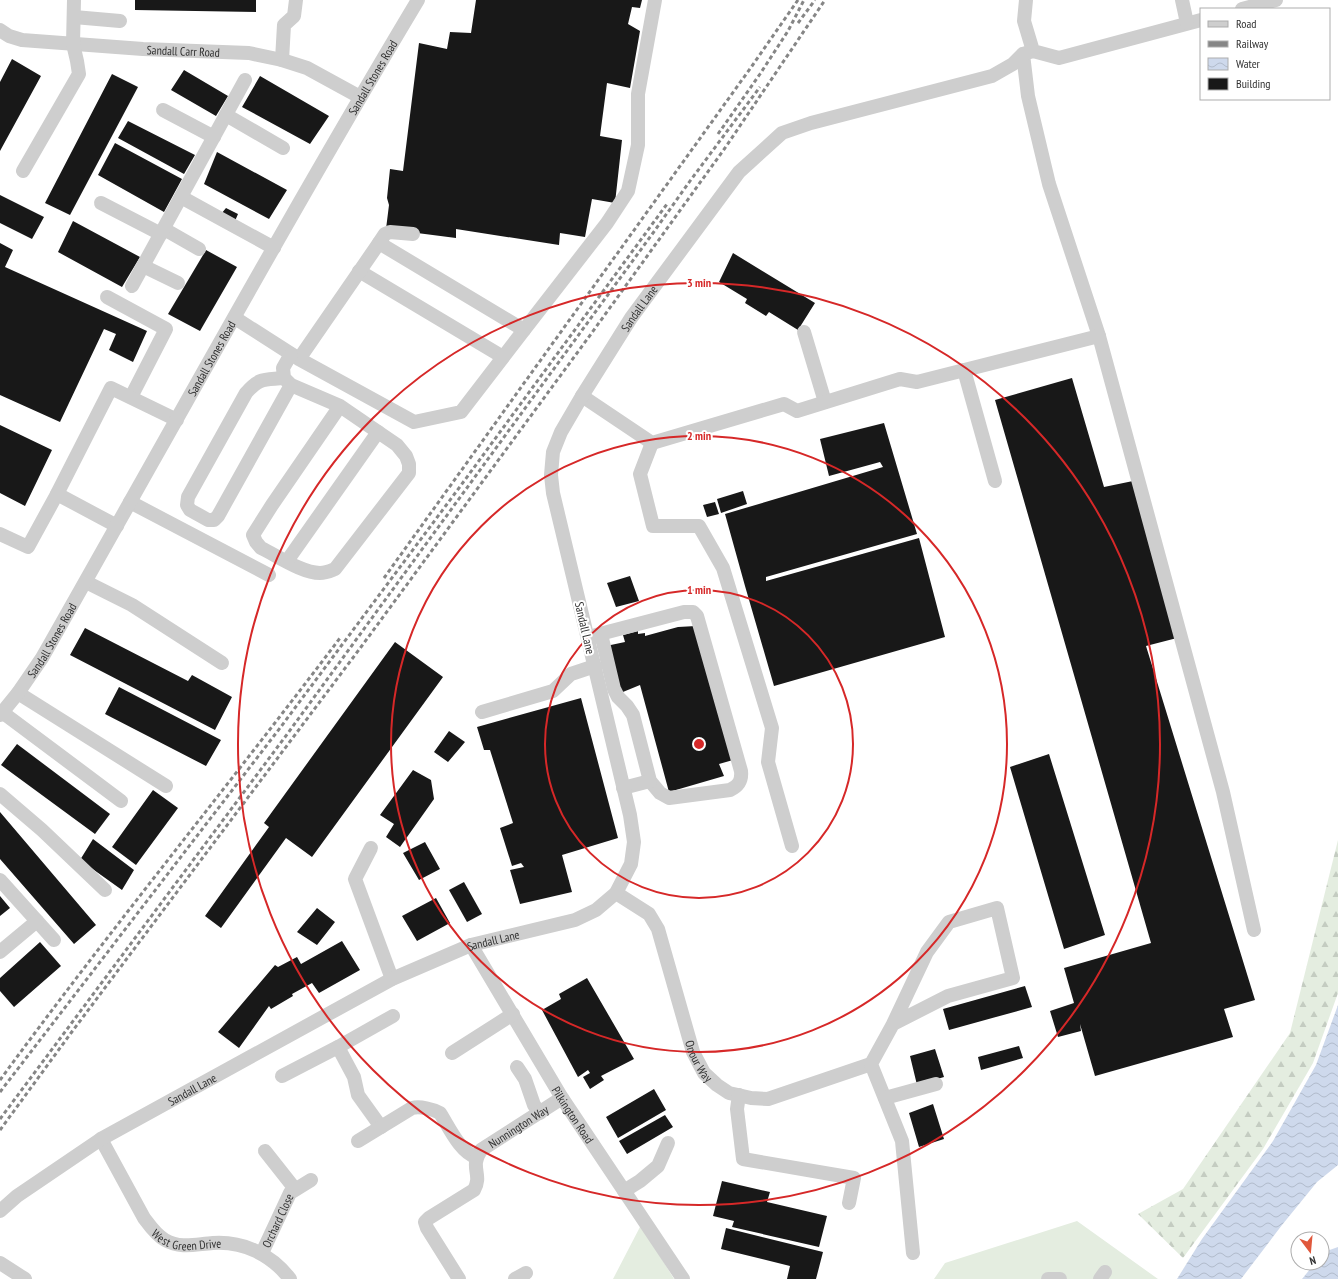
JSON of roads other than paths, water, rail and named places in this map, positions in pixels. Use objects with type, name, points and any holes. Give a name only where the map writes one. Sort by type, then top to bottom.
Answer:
[{"type":"street","points":[[23,171],[78,74],[73,44],[74,0]]},
{"type":"street","points":[[282,60],[284,25],[294,16],[296,0]]},
{"type":"street","name":"Sandall Stones Road","points":[[1,713],[18,693],[42,658],[360,97],[418,0]]},
{"type":"street","points":[[235,318],[295,356],[414,422],[461,412],[607,223],[628,191],[638,145],[638,94],[655,0]]},
{"type":"street","points":[[1026,0],[1024,21],[1028,53],[1028,96],[1049,184],[1099,336],[1223,792],[1254,930]]},
{"type":"street","points":[[1182,0],[1187,24]]},
{"type":"street","points":[[1246,8],[1276,0]]},
{"type":"street","points":[[74,17],[120,21]]},
{"type":"street","points":[[1028,53],[1058,58],[1200,20]]},
{"type":"street","name":"Sandall Carr Road","points":[[0,30],[10,36],[22,40],[143,49],[250,53],[282,60],[307,68],[360,97]]},
{"type":"street","name":"Sandall Lane","points":[[0,1211],[17,1196],[101,1139],[392,979],[471,945],[575,920],[596,910],[616,893],[631,864],[634,842],[623,788],[594,666],[594,636],[553,493],[551,475],[553,452],[561,432],[631,318],[739,172],[782,133],[811,123],[992,76],[1028,53]]},
{"type":"street","points":[[132,286],[245,80]]},
{"type":"street","points":[[163,110],[214,137]]},
{"type":"street","points":[[226,114],[283,148]]},
{"type":"street","points":[[181,197],[274,248]]},
{"type":"street","points":[[101,203],[199,249]]},
{"type":"street","points":[[340,406],[253,535],[261,548],[306,570],[319,573],[328,572],[335,569],[409,473],[409,464],[406,456],[397,446],[340,406],[287,381],[263,380],[255,383],[246,393],[188,497],[187,505],[190,510],[208,520],[214,520],[218,516],[287,381],[283,368],[295,356],[359,272],[385,234],[390,232],[413,234]]},
{"type":"street","points":[[379,243],[524,330]]},
{"type":"street","points":[[143,266],[178,283]]},
{"type":"street","points":[[359,272],[503,357]]},
{"type":"street","points":[[107,297],[166,329],[131,397]]},
{"type":"street","points":[[804,332],[824,402]]},
{"type":"street","points":[[652,443],[784,404],[797,411],[900,380],[917,382],[1099,336]]},
{"type":"street","points":[[964,370],[995,481]]},
{"type":"street","points":[[0,534],[28,547],[111,388],[177,420]]},
{"type":"street","points":[[582,396],[652,443]]},
{"type":"street","points":[[287,561],[378,432]]},
{"type":"street","points":[[652,443],[640,474],[653,526],[699,526],[723,568],[772,728],[768,762],[792,846]]},
{"type":"street","points":[[57,494],[117,526]]},
{"type":"street","points":[[130,502],[268,575]]},
{"type":"street","points":[[86,582],[132,605],[222,663]]},
{"type":"street","points":[[684,612],[693,612],[699,621],[741,771],[740,781],[736,787],[730,790],[669,798],[660,793],[650,781],[633,715],[618,697],[614,689],[594,636],[684,612]]},
{"type":"street","points":[[482,712],[553,691],[571,674],[594,666]]},
{"type":"street","points":[[18,693],[166,786]]},
{"type":"street","points":[[1,713],[121,801]]},
{"type":"street","points":[[623,788],[650,781]]},
{"type":"street","points":[[0,794],[42,830],[105,890]]},
{"type":"street","points":[[371,848],[355,879],[392,979]]},
{"type":"street","points":[[0,880],[54,940]]},
{"type":"street","name":"Onour Way","points":[[616,893],[649,914],[658,929],[693,1052],[704,1072],[717,1085],[729,1093],[750,1098],[768,1099],[871,1064]]},
{"type":"street","points":[[893,1024],[948,996],[1013,978],[997,908],[949,922],[927,952],[893,1024],[871,1064],[902,1141],[913,1253]]},
{"type":"street","points":[[0,952],[37,921]]},
{"type":"street","name":"Pilkington Road","points":[[471,945],[562,1098],[683,1279]]},
{"type":"street","points":[[452,1053],[513,1014]]},
{"type":"street","points":[[282,1076],[393,1016]]},
{"type":"street","points":[[338,1047],[354,1077],[358,1094],[382,1127]]},
{"type":"street","points":[[516,1067],[525,1079],[534,1105],[540,1113]]},
{"type":"street","points":[[885,1098],[936,1084]]},
{"type":"street","points":[[739,1095],[737,1109],[743,1159],[854,1178],[849,1203]]},
{"type":"street","name":"Nunnington Way","points":[[476,1157],[481,1150],[562,1098]]},
{"type":"street","points":[[358,1141],[416,1107],[440,1113],[460,1145],[469,1155],[476,1157],[475,1165],[478,1183],[474,1190],[425,1222],[427,1228],[459,1279]]},
{"type":"street","name":"West Green Drive","points":[[101,1139],[144,1218],[153,1230],[165,1240],[178,1245],[186,1246],[214,1243],[233,1244],[262,1253],[282,1268],[290,1279]]},
{"type":"street","points":[[624,1191],[640,1181],[658,1166],[668,1143]]},
{"type":"street","name":"Orchard Close","points":[[265,1151],[295,1189]]},
{"type":"street","name":"Orchard Close","points":[[262,1253],[290,1193],[311,1180]]},
{"type":"street","points":[[0,1263],[25,1279]]},
{"type":"street","points":[[1048,1279],[1060,1279]]},
{"type":"water","points":[[1338,1005],[1338,1165],[1317,1182],[1241,1279],[1177,1279],[1202,1239],[1273,1141],[1316,1065]]},
{"type":"water","points":[[1338,1247],[1338,1279],[1302,1279],[1308,1271],[1330,1271],[1330,1250]]},
{"type":"railway","points":[[384,578],[798,0]]},
{"type":"railway","points":[[718,134],[788,31],[804,0]]},
{"type":"railway","points":[[798,23],[815,0]]},
{"type":"railway","points":[[0,1130],[71,1033],[361,647],[591,334],[725,148],[825,0]]},
{"type":"railway","points":[[0,1119],[288,733],[760,87]]},
{"type":"railway","points":[[0,1092],[280,728],[459,488],[667,204]]},
{"type":"railway","points":[[0,1080],[84,968],[340,638]]}]
